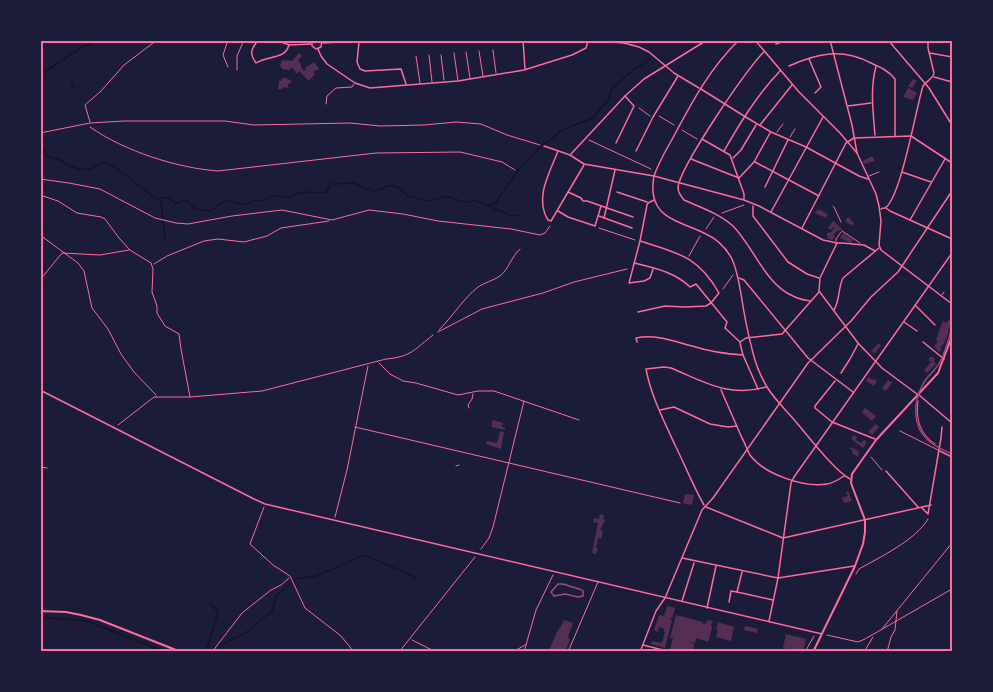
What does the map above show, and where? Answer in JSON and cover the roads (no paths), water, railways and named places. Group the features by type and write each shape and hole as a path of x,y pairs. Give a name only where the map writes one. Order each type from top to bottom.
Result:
{"main road":[{"path":"813,651 855,566 863,544 865,520 850,479 876,440 938,373 952,336"},
{"path":"40,611 66,612 88,617 181,651"}],"street":[{"path":"258,40 251,53 256,63 283,55 289,45"},
{"path":"276,40 289,45 311,42 313,47 318,49 324,62 355,83 370,88 471,80 525,70 572,55 586,48 588,41"},
{"path":"285,44 286,40"},
{"path":"318,49 322,42 381,40"},
{"path":"523,40 525,70"},
{"path":"582,40 639,46 678,76 771,132 806,147 859,176 868,178 879,172"},
{"path":"570,155 644,79 707,40"},
{"path":"739,40 700,88 656,171 653,184 655,199 662,212 669,218 706,234 716,240 729,254 737,273 755,361 767,387 816,445 850,479"},
{"path":"755,40 792,84 857,153"},
{"path":"776,44 787,40"},
{"path":"830,40 848,106 857,153 876,194 880,209 879,248 943,294 952,304"},
{"path":"888,40 925,83 952,125"},
{"path":"886,208 902,172 921,92 934,73 928,40"},
{"path":"359,41 357,62 360,69 365,71 401,69 406,85"},
{"path":"493,50 497,75"},
{"path":"479,51 483,78"},
{"path":"466,52 471,80"},
{"path":"764,52 744,75 690,159 679,183 678,191 684,200 717,215 734,226 760,265 785,292 793,297 810,301"},
{"path":"454,53 458,81"},
{"path":"789,66 809,58 833,53 854,55 892,75 895,79 895,136"},
{"path":"930,53 952,57"},
{"path":"429,55 432,84"},
{"path":"441,55 445,82"},
{"path":"417,56 420,84"},
{"path":"809,58 821,87 815,93"},
{"path":"875,137 872,79 876,65"},
{"path":"724,151 744,116 780,70"},
{"path":"636,151 678,76"},
{"path":"933,76 952,82"},
{"path":"326,104 327,96 336,88 352,87 355,83"},
{"path":"732,158 741,150 758,124 792,84"},
{"path":"616,143 634,106 625,96"},
{"path":"848,106 872,102"},
{"path":"771,212 824,116"},
{"path":"776,134 783,124"},
{"path":"765,187 795,129"},
{"path":"739,177 754,162 771,132"},
{"path":"802,228 847,141 854,138 911,136 952,164"},
{"path":"702,140 730,155 739,177 744,200"},
{"path":"543,145 570,155 584,164 654,176 744,200 823,240 861,245 875,251"},
{"path":"551,221 543,211 542,195 558,150"},
{"path":"910,220 945,158"},
{"path":"690,159 739,177"},
{"path":"754,162 819,196"},
{"path":"550,226 567,191 584,164"},
{"path":"604,218 615,169"},
{"path":"902,172 932,182"},
{"path":"567,191 583,201 633,217"},
{"path":"640,651 702,510 713,498 811,360 903,266 952,191"},
{"path":"617,192 648,203"},
{"path":"653,268 650,278 629,283 648,203 655,199"},
{"path":"753,204 753,216 788,262 807,274 820,278"},
{"path":"557,211 595,226 601,206"},
{"path":"880,209 886,208 952,239"},
{"path":"598,216 632,228"},
{"path":"740,342 749,338 782,334 786,331 819,291 820,278 837,243 836,240 843,230 861,245"},
{"path":"638,312 665,306 706,306 719,292 704,270 688,258 640,242"},
{"path":"833,311 843,278 879,248"},
{"path":"769,622 793,480 952,253"},
{"path":"634,262 677,276 690,287 696,284 728,322 725,328 740,342 743,355 759,389"},
{"path":"738,278 744,280 811,360 853,392"},
{"path":"819,291 858,343 882,368 952,423"},
{"path":"915,305 935,325"},
{"path":"903,322 916,331"},
{"path":"637,342 636,338 645,336 662,338 714,351 743,355"},
{"path":"923,342 944,359"},
{"path":"841,373 858,343"},
{"path":"767,387 746,391 721,389 671,368 646,369 659,411 705,507 783,538 931,506"},
{"path":"836,380 815,406 817,410 832,422 876,440"},
{"path":"721,389 747,450 755,461 766,469 777,475 808,484 834,482 845,476"},
{"path":"40,390 265,504 822,634"},
{"path":"659,411 674,407 710,424 737,426"},
{"path":"922,508 928,514 942,427"},
{"path":"900,431 952,457"},
{"path":"886,471 918,508"},
{"path":"682,558 778,578 855,566"},
{"path":"682,602 694,561"},
{"path":"707,608 717,566"},
{"path":"737,592 742,571"},
{"path":"568,651 598,582"},
{"path":"729,602 731,591 774,600"},
{"path":"643,645 670,651"}],"waterway":[{"path":"40,75 81,48 98,40"},
{"path":"489,205 495,204 518,170 540,147 564,129 593,118 608,100 612,89 650,59"},
{"path":"72,82 75,87"},
{"path":"40,146 44,149 46,156 63,161 67,165 82,170 93,168 101,162 114,166 156,199 166,197 176,203 187,200 195,208 209,211 226,201 246,204 271,196 291,197 303,192 322,193 327,192 332,184 353,183 373,191 396,186 408,196 425,201 446,197 463,202 474,200 513,216 519,215"},
{"path":"160,199 163,219"},
{"path":"163,221 165,239"},
{"path":"346,563 364,555 415,577"},
{"path":"205,652 206,649 215,650 244,634 272,611 276,596 295,579 316,576 342,565"},
{"path":"207,649 218,612 210,603"},
{"path":"40,617 87,621 165,652"}],"tram line":[{"path":"952,327 946,349 940,362 925,381 916,406 917,421 923,434 934,445 952,454"},
{"path":"558,584 582,590 583,596 565,594 554,596 551,592 558,584"}]}
